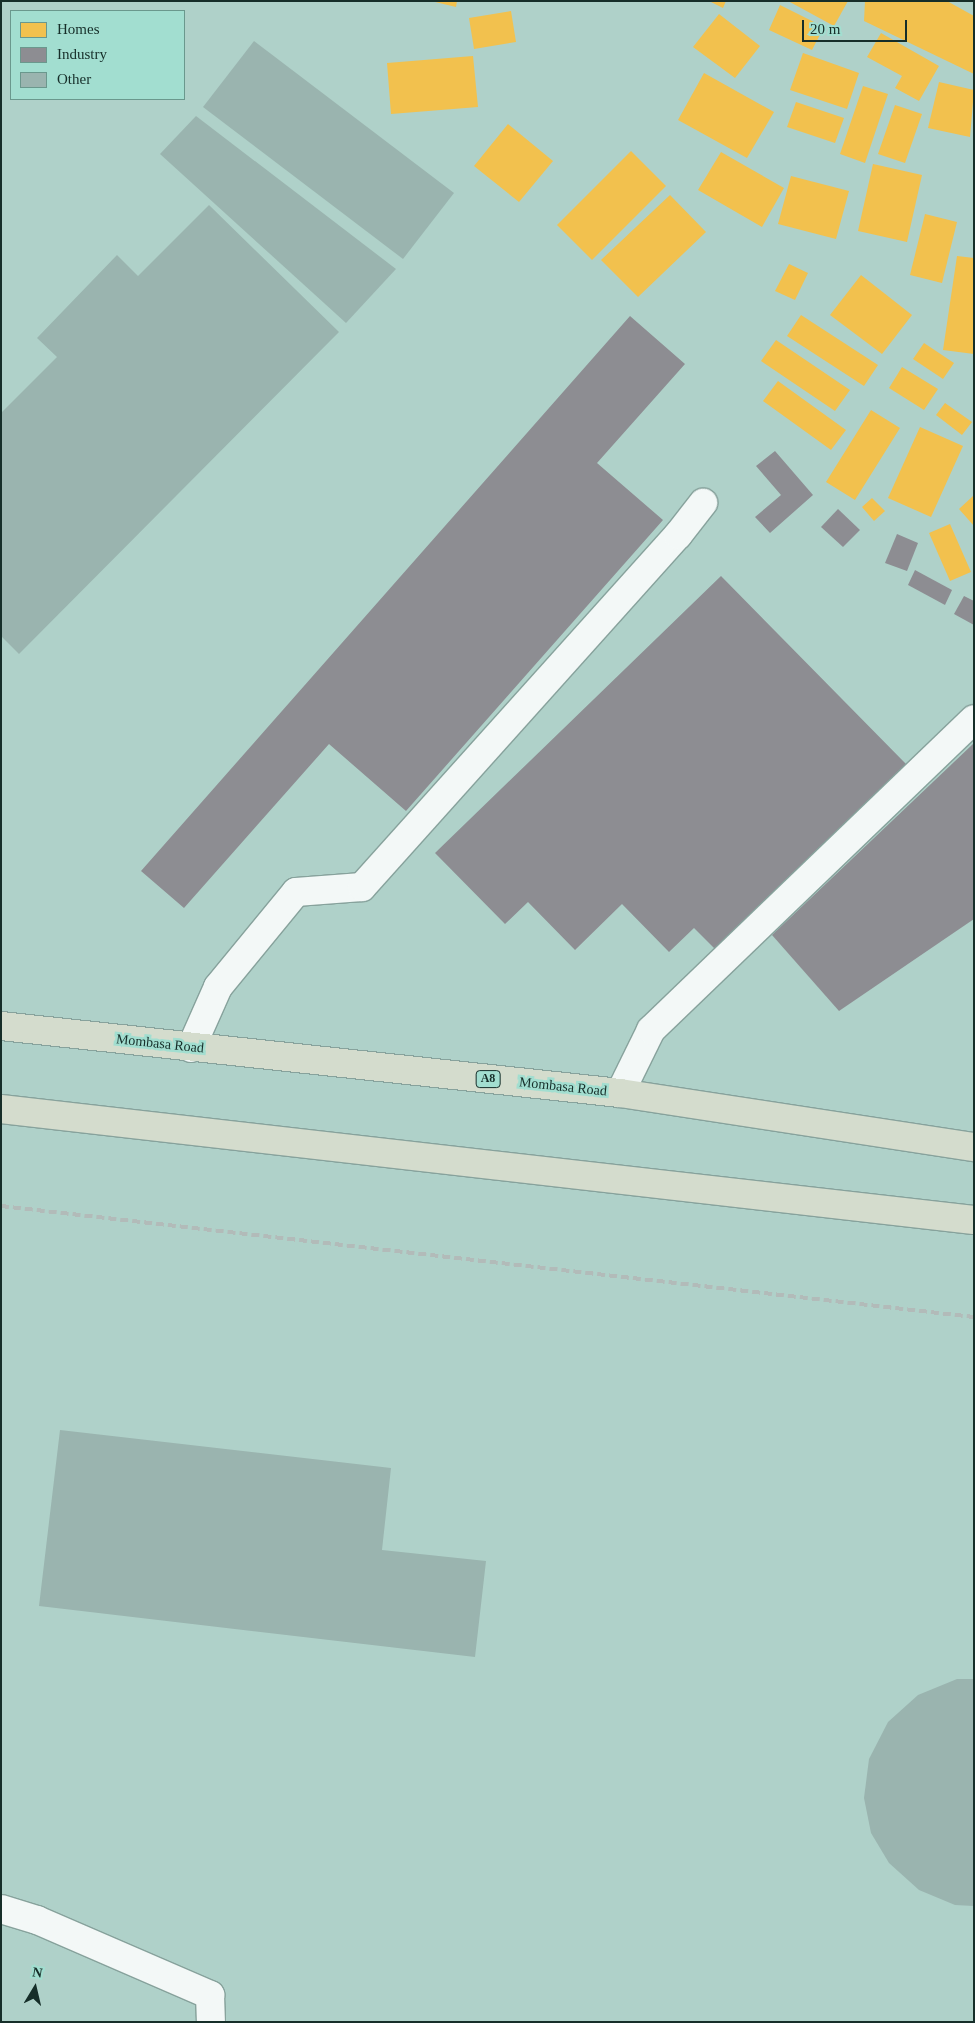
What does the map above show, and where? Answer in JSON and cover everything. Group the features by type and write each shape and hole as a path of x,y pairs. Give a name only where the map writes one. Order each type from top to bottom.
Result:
{"highway":[{"name":"Mombasa Road","path":"1,1026 620,1093 974,1147"},
{"path":"1,1109 974,1220"}],"lane":[{"path":"191,1048 218,987 296,892 362,887 678,535 703,503"},
{"path":"620,1093 651,1030 974,719"},
{"path":"1,1909 37,1920 210,1995 211,2022"}],"building: Homes":[{"path":"431,1 457,1 456,7"},
{"path":"709,1 726,1 723,8"},
{"path":"788,1 848,1 834,26"},
{"path":"865,1 947,1 974,16 974,74 864,21"},
{"path":"780,5 824,27 812,50 769,30"},
{"path":"511,11 516,42 474,49 469,18"},
{"path":"719,14 760,46 735,78 693,47"},
{"path":"881,33 939,66 919,101 895,88 902,76 867,57"},
{"path":"803,53 859,73 847,109 790,90"},
{"path":"473,56 478,107 391,114 387,63"},
{"path":"704,73 774,112 747,158 678,120"},
{"path":"939,82 974,90 970,137 928,128"},
{"path":"863,86 888,94 865,163 840,154"},
{"path":"796,102 844,118 835,143 787,127"},
{"path":"895,105 922,114 905,163 878,154"},
{"path":"508,124 553,161 519,202 474,166"},
{"path":"631,151 666,186 592,260 557,225"},
{"path":"721,152 784,188 762,227 698,190"},
{"path":"873,164 922,175 907,242 858,231"},
{"path":"791,176 849,191 836,239 778,224"},
{"path":"670,195 706,232 638,297 601,260"},
{"path":"925,214 957,222 942,283 910,275"},
{"path":"957,256 974,258 974,354 943,350"},
{"path":"789,264 808,273 795,300 775,291"},
{"path":"861,275 912,315 882,354 830,315"},
{"path":"801,315 878,365 864,386 787,336"},
{"path":"776,340 850,390 835,411 761,361"},
{"path":"924,343 954,363 943,379 913,359"},
{"path":"902,367 938,389 924,410 889,388"},
{"path":"778,381 846,430 831,450 763,401"},
{"path":"945,403 972,422 962,435 936,415"},
{"path":"871,410 900,428 855,500 826,482"},
{"path":"920,427 963,446 931,517 888,498"},
{"path":"973,496 974,498 974,526 959,509"},
{"path":"872,498 885,511 874,521 862,507"},
{"path":"950,524 971,572 950,581 929,533"}],"building: Industry":[{"path":"630,316 685,364 597,463 663,520 406,811 329,744 184,908 141,871"},
{"path":"775,451 813,495 770,533 755,517 781,495 756,466"},
{"path":"838,509 860,530 843,547 821,527"},
{"path":"897,534 918,543 907,571 885,563"},
{"path":"915,570 952,590 945,605 908,585"},
{"path":"721,576 906,764 715,949 694,928 669,952 622,904 575,950 528,902 505,924 435,853"},
{"path":"964,596 974,601 974,625 954,614"},
{"path":"974,743 974,919 839,1011 772,935"}],"building: Other":[{"path":"254,41 454,193 403,259 203,107"},
{"path":"196,116 396,269 346,323 160,154"},
{"path":"209,205 339,332 19,654 1,636 1,413 57,357 37,338 117,255 138,276"},
{"path":"60,1430 391,1468 382,1550 486,1561 475,1657 39,1606"},
{"path":"957,1679 974,1679 974,1906 955,1905 919,1890 889,1863 871,1833 864,1798 869,1759 888,1722 918,1695"}],"railway":[{"path":"1,1206 974,1317"}]}
